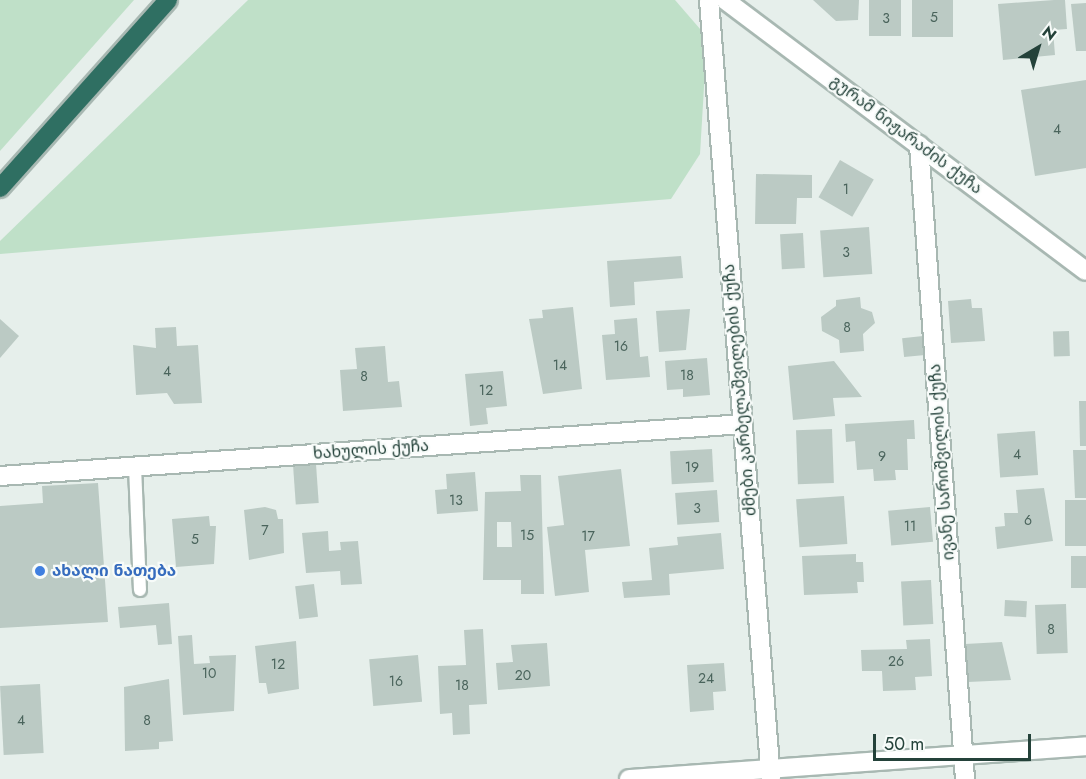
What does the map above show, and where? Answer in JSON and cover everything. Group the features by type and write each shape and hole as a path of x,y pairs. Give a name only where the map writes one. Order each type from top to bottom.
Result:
{"highway":[{"path":"0,188 168,0"}],"street":[{"name":"ძმები კარბელაშვილების ქუჩა","path":"709,0 771,774"},
{"name":"გურამ ნიჟარაძის ქუჩა","path":"725,0 1086,271"},
{"name":"ივანე სარიშვილის ქუჩა","path":"920,146 965,779"},
{"name":"ხახულის ქუჩა","path":"0,476 743,424"},
{"path":"629,779 771,774 963,755 1086,746"}],"lane":[{"path":"135,466 140,591"}],"green space":[{"path":"0,0 134,0 0,151"},
{"path":"248,0 675,0 707,37 700,154 671,199 0,254 0,241"}],"building":[{"path":"813,0 859,0 858,20 836,21"},
{"path":"869,0 901,0 901,36 869,36"},
{"path":"912,0 953,0 953,37 912,37"},
{"path":"1065,0 1067,29 1053,30 1055,55 1003,60 998,4"},
{"path":"1086,3 1086,51 1076,51 1071,4"},
{"path":"1086,80 1086,168 1035,176 1021,90"},
{"path":"840,160 874,180 852,217 818,197"},
{"path":"756,174 812,175 812,198 797,198 796,224 755,224"},
{"path":"869,227 872,274 823,277 820,230"},
{"path":"803,233 805,268 782,269 780,234"},
{"path":"681,256 683,278 634,282 635,305 610,307 607,261"},
{"path":"860,297 861,308 872,312 875,323 863,334 864,351 840,353 839,340 822,331 821,317 836,306 836,300"},
{"path":"971,299 972,308 982,308 985,341 951,343 948,301"},
{"path":"573,307 582,389 543,394 529,319 543,318 542,310"},
{"path":"690,309 686,350 659,352 656,311"},
{"path":"637,318 640,357 648,356 650,377 606,380 602,335 615,334 614,320"},
{"path":"0,319 19,336 0,358"},
{"path":"176,327 177,346 198,345 202,403 174,404 167,393 136,395 133,345 156,348 155,328"},
{"path":"1069,331 1070,356 1054,357 1053,332"},
{"path":"923,336 925,355 904,357 902,338"},
{"path":"385,346 388,382 399,381 402,407 343,411 340,370 357,369 355,348"},
{"path":"707,358 710,395 683,397 683,389 667,390 665,361"},
{"path":"834,361 862,397 833,398 835,416 793,420 788,366"},
{"path":"503,371 507,406 486,408 488,424 470,426 465,374"},
{"path":"1079,401 1086,401 1086,446 1080,446"},
{"path":"914,420 915,439 907,439 908,470 895,470 896,480 874,481 873,469 857,470 855,441 846,442 845,424"},
{"path":"832,429 834,483 798,484 796,430"},
{"path":"1035,431 1038,475 1000,478 997,434"},
{"path":"712,449 714,482 672,484 670,451"},
{"path":"1073,450 1086,450 1086,498 1075,498"},
{"path":"316,464 319,503 296,505 293,466"},
{"path":"621,469 630,546 585,550 589,592 555,596 547,527 564,525 558,476"},
{"path":"475,472 478,511 437,514 435,490 447,489 446,474"},
{"path":"520,475 541,475 544,594 521,594 521,580 483,580 485,492 521,491","holes":["497,522 511,522 512,547 497,547"]},
{"path":"98,483 108,622 0,628 0,506 43,503 42,486"},
{"path":"1044,488 1053,541 997,549 995,527 1005,526 1004,513 1018,513 1016,490"},
{"path":"717,490 719,522 677,525 675,493"},
{"path":"844,496 847,544 799,547 796,499"},
{"path":"1065,500 1086,500 1086,546 1065,546"},
{"path":"265,507 276,510 278,519 283,519 284,553 249,560 244,510"},
{"path":"930,507 933,542 891,546 888,511"},
{"path":"209,516 210,526 216,526 214,564 176,567 172,519"},
{"path":"328,531 329,551 341,550 340,542 358,541 362,584 341,585 340,571 306,573 302,533"},
{"path":"721,533 724,569 669,574 670,595 624,598 622,582 652,580 649,548 678,545 677,537"},
{"path":"856,554 856,562 863,562 864,582 857,582 858,593 804,595 802,556"},
{"path":"1071,556 1086,556 1086,588 1071,588"},
{"path":"931,580 933,624 903,626 901,582"},
{"path":"314,584 318,617 299,619 295,586"},
{"path":"1005,600 1027,601 1026,617 1004,616"},
{"path":"169,603 172,644 158,645 156,625 120,628 118,607"},
{"path":"1066,604 1068,653 1037,654 1035,605"},
{"path":"483,629 487,704 469,705 470,734 453,735 452,713 440,714 438,666 466,665 464,630"},
{"path":"192,635 194,664 210,663 209,656 236,655 234,711 183,715 178,636"},
{"path":"930,639 932,676 915,677 916,690 883,691 882,671 862,671 861,650 907,649 906,640"},
{"path":"296,641 299,689 268,694 266,683 259,683 255,646"},
{"path":"1002,642 1011,680 968,682 965,644"},
{"path":"547,643 550,686 498,690 496,663 513,662 511,645"},
{"path":"418,655 422,702 373,706 369,659"},
{"path":"724,663 726,691 713,692 714,710 690,712 687,665"},
{"path":"169,679 173,741 159,742 159,749 125,751 124,687"},
{"path":"40,684 44,753 4,755 0,686"}],"place":[{"name":"ახალი ნათება","path":"40,571"}]}
